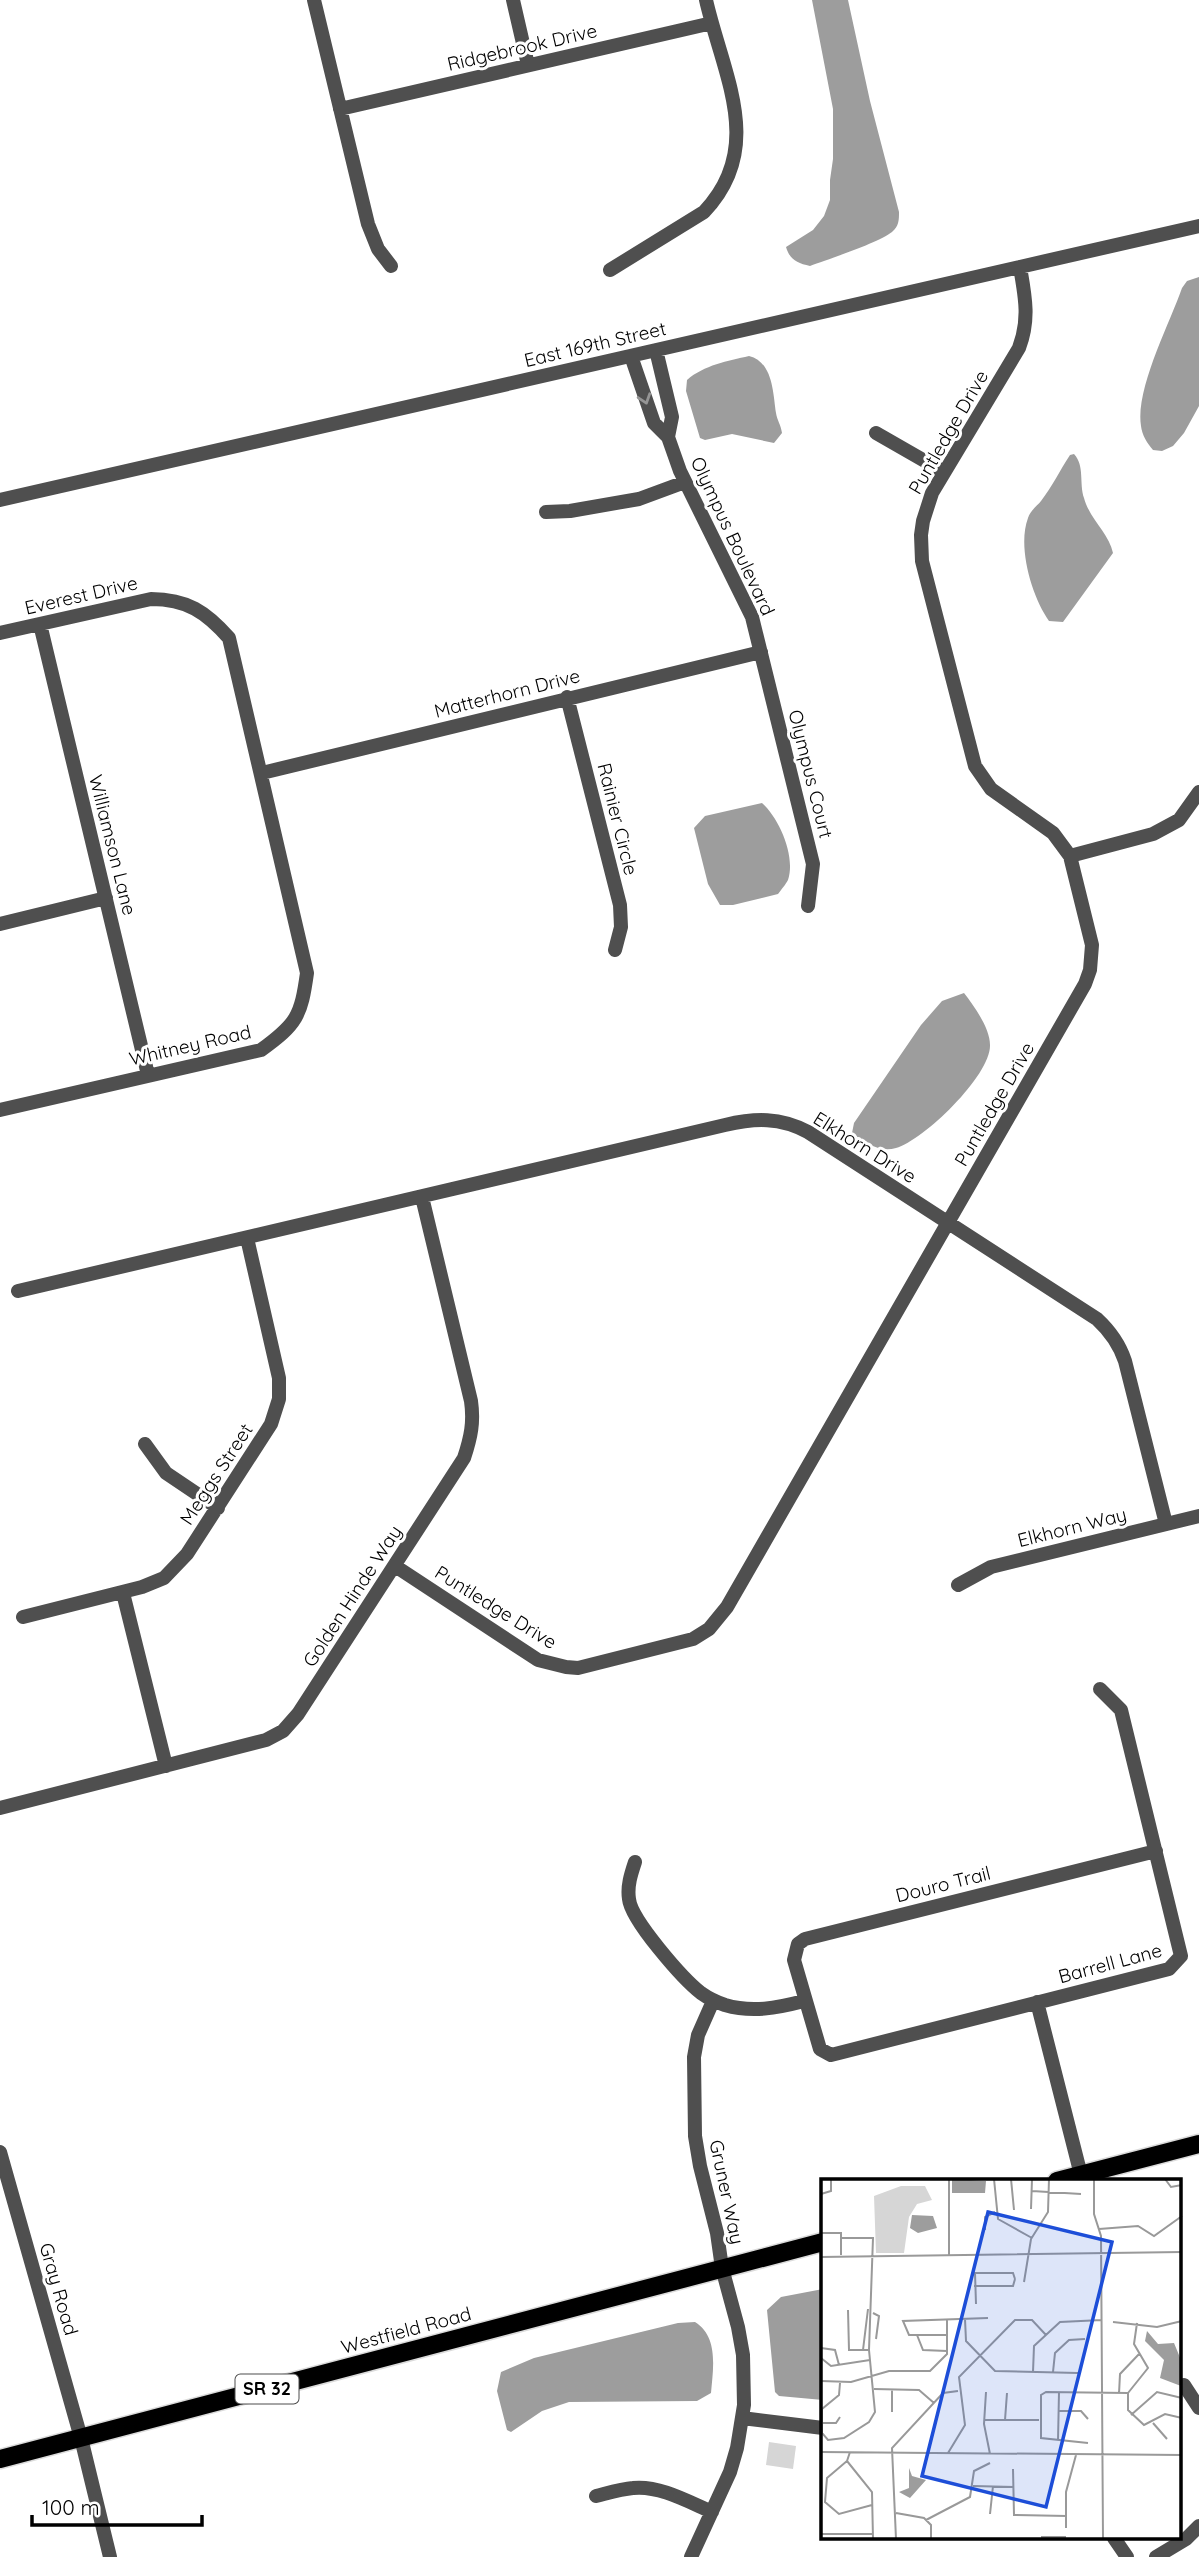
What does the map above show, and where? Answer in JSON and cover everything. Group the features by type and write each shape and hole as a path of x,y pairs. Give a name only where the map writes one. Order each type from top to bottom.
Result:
{"main road":[{"path":"1065,2179 1199,2144"},
{"name":"Westfield Road","path":"0,2459 821,2243"}],"street":[{"path":"314,0 368,224 378,249 391,266"},
{"path":"513,0 528,65"},
{"path":"610,270 704,212 730,175 738,136 734,108 706,0"},
{"name":"Ridgebrook Drive","path":"340,109 712,23"},
{"name":"East 169th Street","path":"0,500 1199,226"},
{"name":"Puntledge Drive","path":"395,1566 485,1627 538,1660 552,1665 578,1668 673,1645 693,1639 709,1629 727,1607 1085,984 1090,970 1092,945 1070,856 1053,832 991,789 980,775 973,759 922,561 923,521 932,493 1024,336 1027,313 1020,267"},
{"name":"Olympus Boulevard","path":"656,349 672,416 668,437"},
{"name":"Olympus Boulevard","path":"631,356 653,423 668,437 685,482 752,617 761,652"},
{"path":"876,433 944,472"},
{"path":"546,512 639,499 685,482"},
{"name":"Everest Drive","path":"0,633 151,599 169,599 207,614 229,638 234,649 262,773"},
{"name":"Williamson Lane","path":"40,624 148,1074"},
{"name":"Matterhorn Drive","path":"262,773 761,652"},
{"name":"Olympus Court","path":"761,652 813,864 808,905"},
{"name":"Rainier Circle","path":"568,697 620,905 621,928 615,950"},
{"name":"Whitney Road","path":"0,1110 261,1050 292,1025 302,1003 307,972 262,773"},
{"path":"1070,856 1153,834 1179,820 1199,792"},
{"path":"0,924 106,898"},
{"name":"Elkhorn Drive","path":"18,1291 725,1125 763,1119 789,1123 808,1132 1097,1319 1116,1339 1125,1361 1167,1524"},
{"name":"Golden Hinde Way","path":"0,1808 266,1740 283,1731 298,1714 464,1458 473,1419 422,1197"},
{"name":"Meggs Street","path":"23,1617 123,1592 155,1582 172,1572 218,1508 271,1424 279,1399 278,1367 247,1238"},
{"path":"145,1444 166,1474 218,1508"},
{"name":"Elkhorn Way","path":"958,1585 991,1567 1199,1516"},
{"path":"123,1592 166,1766"},
{"name":"Barrell Lane","path":"804,2001 817,2043 825,2053 831,2054 1169,1969 1175,1965 1181,1956 1121,1710 1100,1689"},
{"name":"Douro Trail","path":"804,2001 794,1960 798,1944 805,1939 1156,1851"},
{"path":"635,1862 629,1881 629,1902 642,1928 685,1978 713,2001 748,2010 770,2010 804,2001"},
{"name":"Gruner Way","path":"691,2557 730,2472 742,2418 743,2355 722,2269 717,2233 702,2177 695,2136 694,2057 698,2035 713,2001"},
{"path":"1037,2002 1081,2175"},
{"name":"Gray Road","path":"0,2152 81,2438 110,2557"},
{"path":"1184,2385 1199,2408"},
{"path":"742,2418 821,2428"},
{"path":"596,2496 634,2487 645,2488 678,2497 712,2512"},
{"path":"1156,2557 1186,2539 1199,2526"},
{"path":"1115,2540 1127,2557"}],"shaded area":[{"path":"812,0 848,0 899,215 898,223 892,232 810,266 795,260 786,247 813,230 824,216 830,200 833,109"},
{"path":"1199,277 1199,406 1184,433 1173,446 1162,451 1153,450 1142,429 1141,411 1148,375 1182,288 1187,281"},
{"path":"749,356 757,359 767,371 782,433 774,443 732,434 705,440 700,438 686,391 687,380 709,367"},
{"path":"1074,454 1081,469 1087,506 1108,539 1113,553 1063,622 1049,621 1037,599 1028,571 1025,530 1030,513 1045,496 1070,455"},
{"path":"762,803 780,828 788,849 788,880 778,894 733,905 720,905 708,884 694,828 705,816"},
{"path":"964,993 984,1025 990,1045 980,1073 968,1089 923,1133 896,1148 878,1148 852,1133 854,1123 921,1025 942,1001"},
{"path":"821,2289 821,2400 779,2396 775,2392 767,2310 781,2297"},
{"path":"695,2322 703,2328 711,2345 711,2393 697,2401 569,2402 542,2411 511,2432 507,2430 497,2391 501,2372 534,2358 678,2323"},
{"path":"769,2442 796,2446 793,2469 766,2465"}]}
